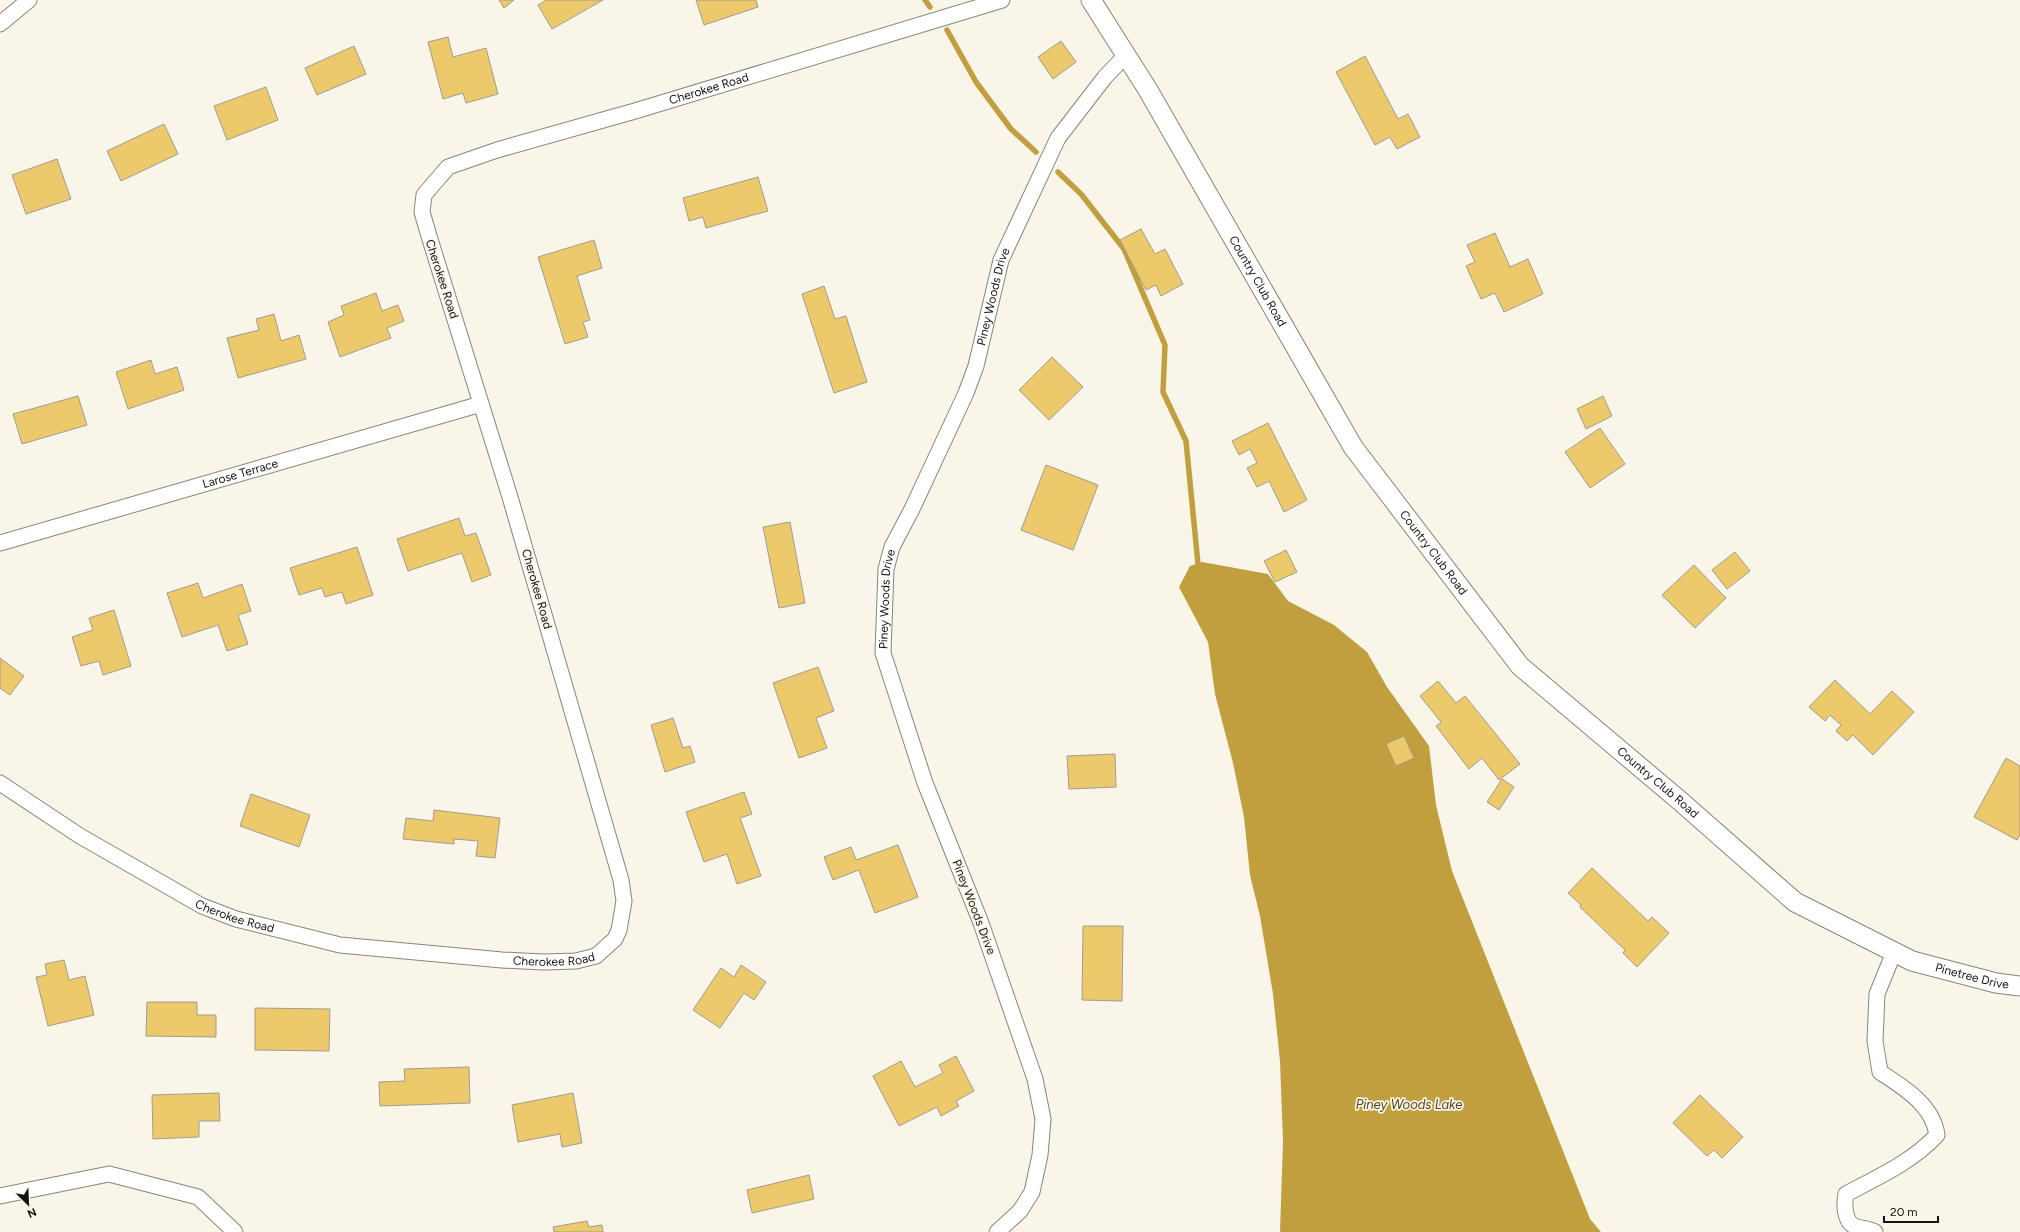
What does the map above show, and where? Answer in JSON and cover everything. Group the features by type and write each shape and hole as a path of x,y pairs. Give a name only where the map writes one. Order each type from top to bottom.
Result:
{"street":[{"path":"0,24 29,0"},
{"name":"Cherokee Road","path":"0,783 80,836 202,906 236,919 340,945 502,960 544,962 576,961 596,956 615,939 619,930 624,900 621,880 510,497 422,212 424,194 448,167 497,150 635,111 1002,0"},
{"name":"Country Club Road","path":"1091,0 1148,90 1353,447 1520,666 1679,800 1795,902 1912,961 1925,964"},
{"name":"Piney Woods Drive","path":"996,1232 1020,1211 1032,1192 1040,1155 1043,1119 1035,1079 981,923 925,783 883,653 886,569 892,547 966,393 976,366 1001,260 1058,138 1105,76 1126,55"},
{"name":"Larose Terrace","path":"0,544 481,404"},
{"path":"1876,1232 1869,1228 1854,1225 1848,1219 1844,1201 1846,1194 1899,1165 1923,1149 1936,1135 1935,1123 1925,1106 1897,1083 1880,1072 1875,1041 1877,994 1894,952"},
{"name":"Pinetree Drive","path":"1925,964 1996,983 2020,986"},
{"path":"0,1196 109,1174 198,1196 235,1232"}],"water":[{"name":"Piney Woods Lake","path":"1202,562 1268,574 1288,601 1334,625 1367,652 1387,687 1429,746 1436,805 1452,871 1590,1219 1601,1232 1280,1232 1283,1141 1280,1061 1273,994 1260,916 1250,875 1244,817 1233,763 1215,694 1208,642 1179,587 1190,566"}],"building":[{"path":"499,0 514,0 504,8"},
{"path":"546,0 603,0 552,29 538,5"},
{"path":"696,0 756,0 758,7 704,25"},
{"path":"448,37 453,57 486,48 498,94 466,103 463,93 443,99 428,42"},
{"path":"1061,41 1076,62 1053,79 1038,57"},
{"path":"354,46 366,74 317,95 305,68"},
{"path":"1365,56 1398,119 1408,114 1420,137 1397,149 1390,137 1375,145 1336,72"},
{"path":"266,87 278,120 227,140 214,106"},
{"path":"164,124 178,154 121,181 107,151"},
{"path":"57,159 71,199 26,214 12,175"},
{"path":"758,177 768,211 706,228 703,217 689,221 683,198"},
{"path":"1141,229 1155,254 1165,249 1183,284 1161,296 1156,285 1146,290 1120,240"},
{"path":"1495,233 1510,267 1528,259 1543,294 1504,312 1495,293 1481,299 1466,266 1475,262 1467,245"},
{"path":"594,240 602,268 577,276 590,320 583,322 588,337 565,344 538,257"},
{"path":"824,286 835,319 846,316 867,382 834,393 802,294"},
{"path":"376,293 382,311 398,305 404,321 387,328 391,338 340,357 328,322 344,315 341,306"},
{"path":"274,314 281,341 299,335 306,359 238,378 227,338 259,330 256,319"},
{"path":"1052,357 1083,387 1049,420 1019,390"},
{"path":"151,360 155,374 177,367 184,390 128,409 116,372"},
{"path":"78,396 87,425 22,444 13,414"},
{"path":"1603,396 1612,416 1586,429 1577,409"},
{"path":"1268,423 1307,500 1284,512 1269,481 1257,487 1247,468 1257,463 1250,449 1239,455 1232,441"},
{"path":"1600,428 1625,464 1590,488 1565,452"},
{"path":"1046,465 1098,485 1073,550 1021,530"},
{"path":"459,518 465,536 476,533 491,575 472,582 462,553 408,571 397,539"},
{"path":"790,522 805,603 779,608 763,527"},
{"path":"357,547 373,595 346,604 342,592 325,597 322,588 299,595 290,568"},
{"path":"1286,550 1297,572 1275,582 1264,561"},
{"path":"1735,552 1750,571 1727,589 1712,570"},
{"path":"1694,565 1726,598 1695,628 1662,595"},
{"path":"198,583 203,598 242,584 251,611 238,615 248,644 227,651 218,625 182,637 167,593"},
{"path":"114,610 131,666 103,675 99,661 81,666 72,637 93,630 89,618"},
{"path":"0,658 24,676 10,695 0,688"},
{"path":"818,667 834,711 816,718 827,748 799,758 773,683"},
{"path":"1835,680 1870,714 1892,691 1914,712 1873,755 1853,735 1847,741 1836,731 1841,725 1830,715 1825,721 1809,707"},
{"path":"1438,681 1456,703 1465,696 1520,764 1499,780 1482,758 1469,769 1436,726 1441,722 1420,696"},
{"path":"673,718 683,748 690,746 695,762 665,772 651,725"},
{"path":"1404,736 1414,758 1396,766 1386,744"},
{"path":"1115,754 1116,787 1069,789 1067,756"},
{"path":"2006,758 2020,766 2020,835 2017,840 1974,817"},
{"path":"1502,779 1514,787 1499,810 1487,802"},
{"path":"744,792 752,814 740,818 761,876 737,884 727,854 704,862 686,812"},
{"path":"251,794 310,815 299,847 240,826"},
{"path":"434,810 500,818 495,858 476,856 478,841 454,839 454,844 403,839 406,818 433,821"},
{"path":"898,845 918,897 875,913 859,870 833,880 824,857 851,847 856,860"},
{"path":"1592,868 1648,921 1652,917 1669,933 1637,967 1623,953 1625,950 1580,907 1581,905 1568,893"},
{"path":"1083,926 1123,926 1122,1001 1082,1000"},
{"path":"64,960 69,980 85,976 94,1015 48,1026 36,977 47,975 45,964"},
{"path":"741,965 766,982 754,1000 744,993 720,1028 693,1010 721,968 734,977"},
{"path":"147,1002 197,1002 197,1015 216,1015 216,1037 146,1036"},
{"path":"255,1008 330,1009 329,1051 255,1050"},
{"path":"956,1056 974,1091 956,1101 959,1106 941,1116 937,1107 899,1126 873,1076 901,1061 915,1087 943,1073 939,1065"},
{"path":"469,1067 470,1103 380,1106 379,1082 405,1081 404,1069"},
{"path":"219,1093 220,1121 199,1121 199,1137 153,1139 152,1095"},
{"path":"573,1093 582,1143 562,1147 560,1134 518,1142 512,1105"},
{"path":"1700,1095 1743,1137 1722,1158 1714,1150 1707,1156 1673,1123"},
{"path":"809,1175 814,1199 752,1213 747,1190"},
{"path":"587,1221 589,1227 602,1225 603,1232 554,1232 553,1227"}],"waterway":[{"path":"925,0 930,7"},
{"path":"947,30 976,82 1011,129 1036,152"},
{"path":"1058,172 1081,194 1124,249 1165,345 1163,392 1186,441 1198,564"}]}
